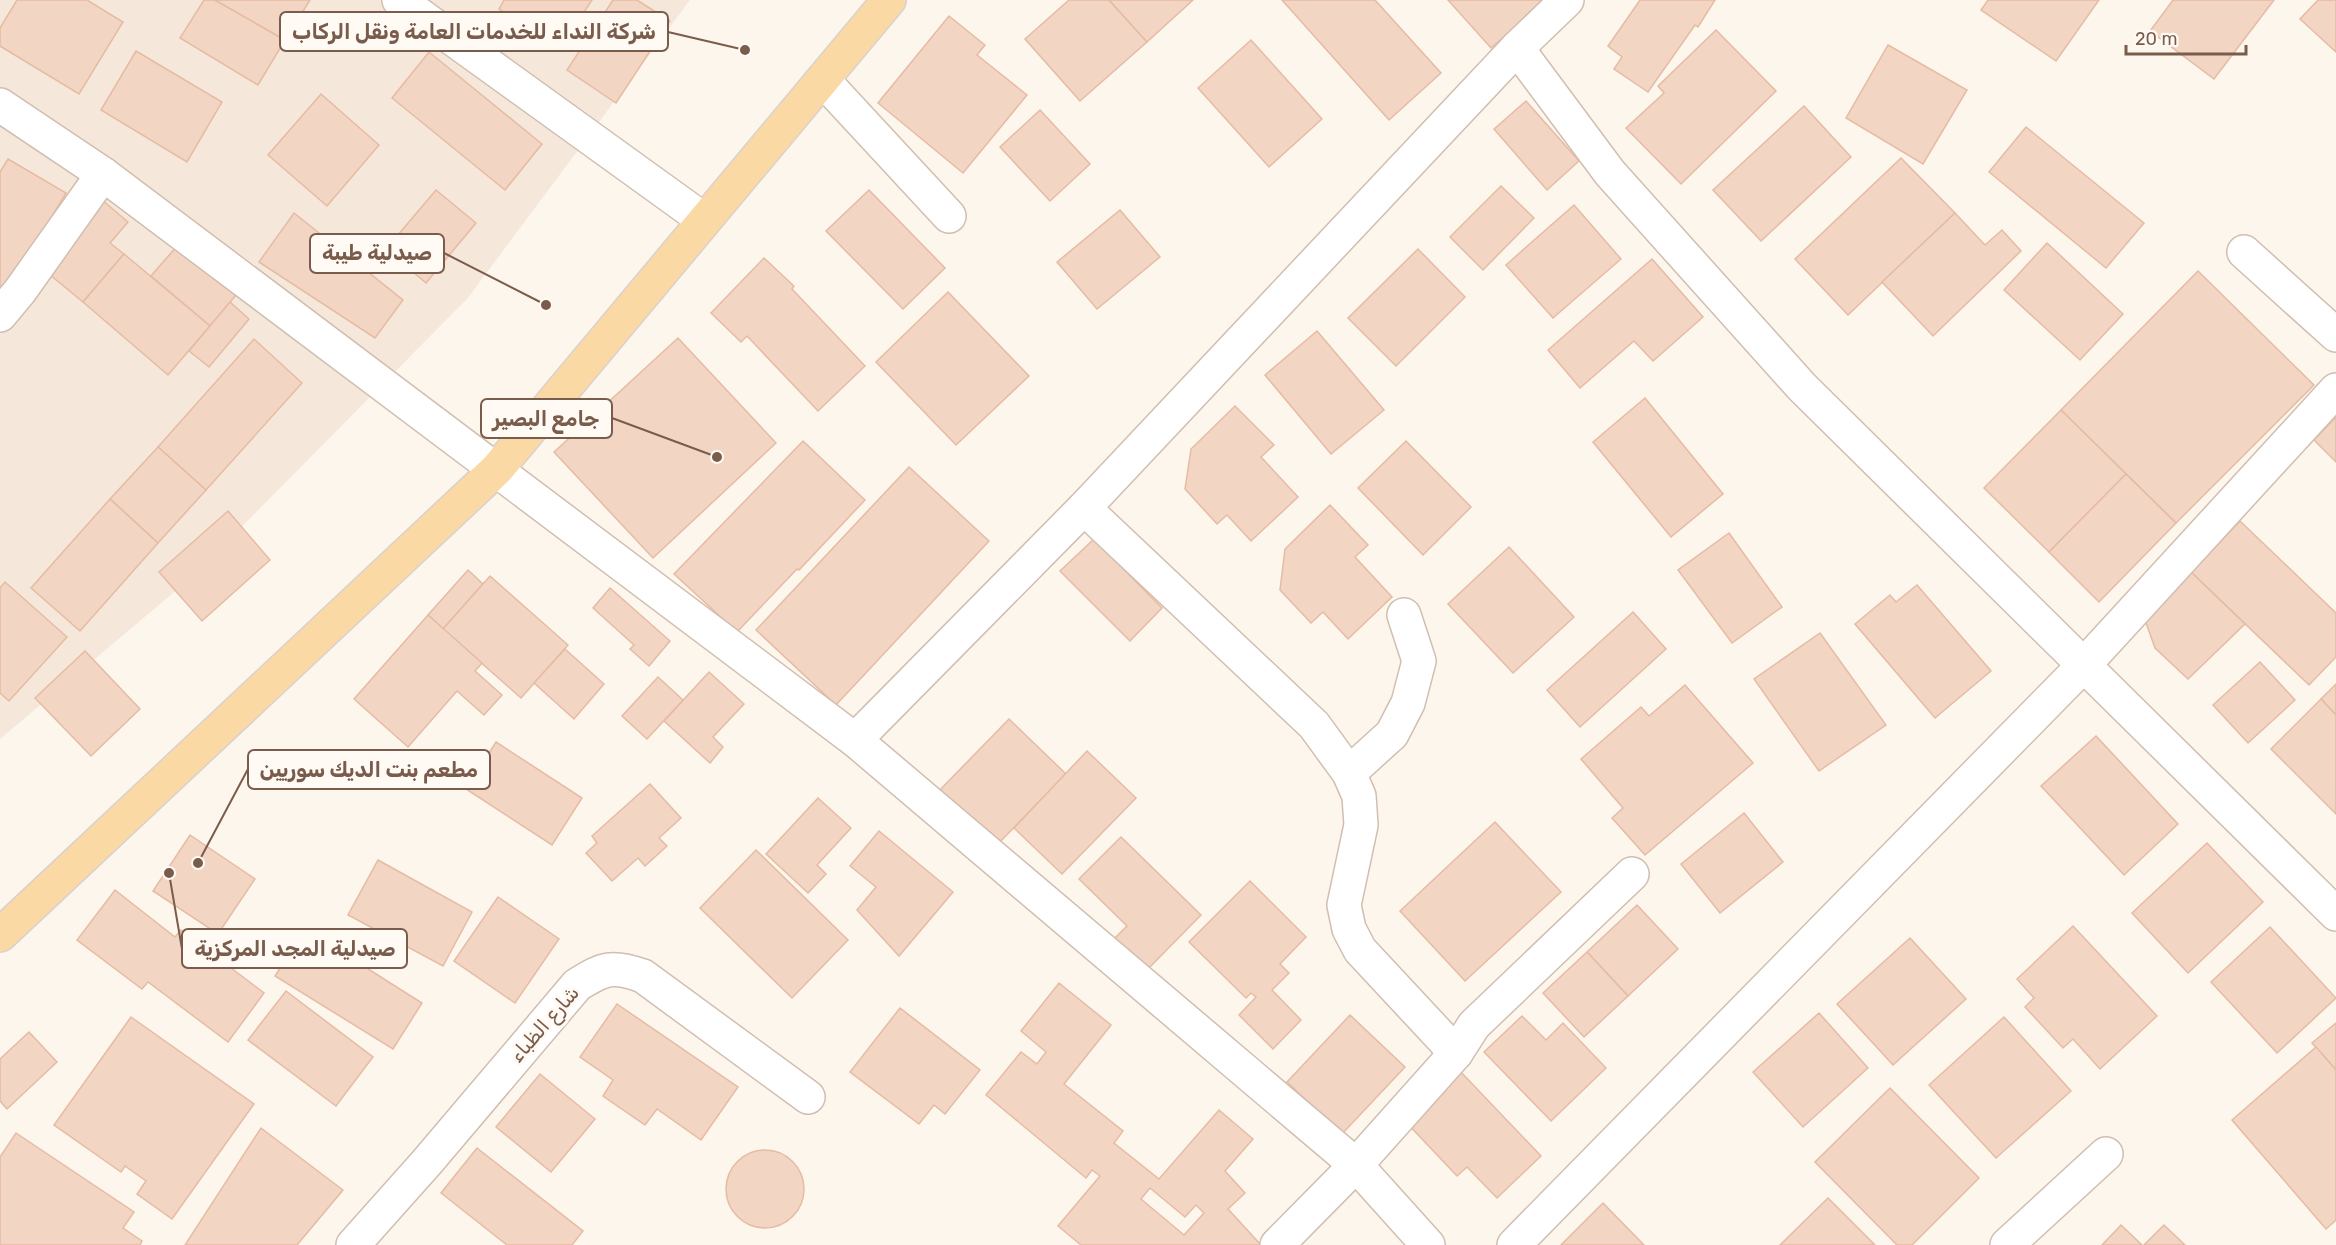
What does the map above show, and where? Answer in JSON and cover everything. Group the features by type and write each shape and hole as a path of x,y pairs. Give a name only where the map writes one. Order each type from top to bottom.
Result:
{"main road":[{"path":"0,935 497,469 889,0"}],"street":[{"path":"399,0 704,220"},
{"path":"855,740 1084,508 1517,48 1567,0"},
{"path":"1517,48 1610,173 1802,387 2336,914"},
{"path":"823,80 949,216"},
{"path":"0,105 103,174 855,740 1356,1165 1428,1245"},
{"path":"0,315 20,291 103,174"},
{"path":"2244,252 2336,335"},
{"path":"1514,1245 2083,666 2336,390"},
{"path":"1084,508 1314,725 1349,772 1359,796 1361,825 1344,905 1349,928 1360,950 1456,1053"},
{"path":"1349,772 1392,734 1408,703 1419,661 1404,615"},
{"path":"1277,1245 1356,1165 1456,1053 1474,1025 1632,874"},
{"name":"شارع الظباء","path":"353,1245 427,1162 577,985 598,971 622,968 643,976 808,1097"},
{"path":"2007,1245 2106,1154"}],"shaded area":[{"path":"0,0 690,0 467,299 192,577 0,739"}],"building":[{"path":"17,0 87,0 123,22 79,94 0,46 0,28"},
{"path":"204,0 215,0 285,40 258,85 180,38"},
{"path":"215,0 310,0 285,40"},
{"path":"504,0 592,0 560,49 499,9"},
{"path":"613,0 637,0 670,21 616,103 567,70"},
{"path":"1069,0 1109,0 1147,42 1080,101 1025,39"},
{"path":"1109,0 1193,0 1147,42"},
{"path":"1282,0 1375,0 1441,73 1389,120"},
{"path":"1448,0 1546,0 1491,48"},
{"path":"1640,0 1715,0 1698,27 1695,25 1648,92 1614,69 1622,57 1608,46"},
{"path":"1988,0 2099,0 2056,61 1981,10"},
{"path":"2173,0 2274,0 2214,79 2150,31"},
{"path":"2318,0 2336,0 2336,52 2300,19"},
{"path":"949,16 985,45 977,55 1027,95 963,173 878,103"},
{"path":"1716,30 1776,91 1681,184 1626,128 1664,93 1658,86"},
{"path":"1251,40 1322,119 1269,167 1198,88"},
{"path":"1888,45 1967,90 1923,164 1846,118"},
{"path":"136,51 222,102 187,162 101,110"},
{"path":"429,52 542,144 505,190 392,98"},
{"path":"321,94 379,145 327,206 268,155"},
{"path":"1526,101 1579,161 1547,190 1494,129"},
{"path":"1804,106 1851,157 1761,241 1713,190"},
{"path":"1040,110 1090,164 1050,201 1000,147"},
{"path":"2026,127 2144,223 2106,268 1989,172"},
{"path":"1901,158 1955,213 1848,315 1795,259"},
{"path":"8,159 66,193 0,304 0,172"},
{"path":"1501,186 1534,218 1483,270 1450,237"},
{"path":"436,190 476,223 426,283 386,249"},
{"path":"869,190 945,268 903,309 826,231"},
{"path":"102,200 128,222 110,243 124,254 83,302 44,270"},
{"path":"1574,205 1621,259 1553,318 1506,265"},
{"path":"1120,210 1160,257 1097,309 1057,262"},
{"path":"294,213 403,300 375,338 259,262"},
{"path":"1955,213 1985,245 2002,230 2021,251 1933,336 1882,282"},
{"path":"2047,243 2123,314 2080,360 2004,290"},
{"path":"177,246 236,295 210,326 151,276"},
{"path":"1418,249 1465,297 1396,366 1348,318"},
{"path":"124,254 210,326 168,375 83,302"},
{"path":"764,258 794,286 792,289 865,366 818,411 747,336 741,342 711,313"},
{"path":"1652,259 1703,317 1653,361 1634,341 1580,388 1548,350"},
{"path":"2198,271 2314,385 2176,523 2061,410"},
{"path":"948,292 1029,376 956,445 876,362"},
{"path":"230,302 249,319 209,367 189,351"},
{"path":"1317,331 1384,410 1331,454 1265,375"},
{"path":"678,338 776,443 653,558 554,452"},
{"path":"254,339 302,383 206,490 158,447"},
{"path":"1645,398 1723,494 1671,537 1593,442"},
{"path":"1235,406 1274,445 1261,457 1298,497 1251,541 1227,515 1217,524 1185,489 1191,449"},
{"path":"2061,410 2126,474 2049,552 1984,488"},
{"path":"2336,417 2336,462 2314,440"},
{"path":"803,441 865,500 737,632 674,574"},
{"path":"1406,441 1471,507 1423,555 1358,488"},
{"path":"158,447 206,490 158,543 110,499"},
{"path":"909,467 989,541 836,705 756,630"},
{"path":"2126,474 2176,523 2099,602 2049,552"},
{"path":"110,499 158,543 80,631 31,588"},
{"path":"1330,505 1368,545 1355,557 1392,597 1348,639 1323,612 1311,623 1280,590 1285,549"},
{"path":"228,511 270,560 202,621 159,572"},
{"path":"2240,521 2336,613 2336,657 2309,685 2191,572"},
{"path":"1729,533 1782,607 1732,643 1678,570"},
{"path":"1094,539 1162,608 1130,641 1060,571"},
{"path":"1509,547 1574,617 1513,673 1448,604"},
{"path":"468,570 483,584 443,629 428,615"},
{"path":"2191,572 2245,624 2188,679 2155,648 2145,620"},
{"path":"490,576 568,645 521,698 443,629"},
{"path":"5,582 67,637 9,701 0,693 0,588"},
{"path":"1917,585 1991,671 1935,718 1855,624 1890,595 1896,602"},
{"path":"610,588 670,641 649,666 630,649 634,645 593,608"},
{"path":"1633,612 1666,649 1580,727 1547,690"},
{"path":"428,615 482,663 475,671 502,695 484,715 457,691 408,747 354,699"},
{"path":"1820,633 1886,725 1819,771 1754,679"},
{"path":"565,649 604,684 574,719 534,683"},
{"path":"85,651 140,709 91,756 35,698"},
{"path":"2260,662 2295,700 2248,743 2213,705"},
{"path":"709,672 744,704 713,737 723,747 710,763 664,721"},
{"path":"658,677 683,700 647,739 622,716"},
{"path":"2336,684 2336,715 2321,699"},
{"path":"1685,685 1753,763 1645,855 1612,818 1623,808 1581,759 1641,707 1649,716"},
{"path":"2321,699 2336,715 2336,814 2271,749"},
{"path":"1009,719 1066,774 993,849 936,794"},
{"path":"2096,736 2178,824 2124,875 2041,786"},
{"path":"496,742 582,798 552,845 466,789"},
{"path":"1087,751 1136,798 1062,874 1014,828"},
{"path":"650,784 681,818 659,838 667,846 645,866 638,858 612,881 586,853 597,843 592,836"},
{"path":"818,798 851,828 817,865 826,874 808,893 766,854"},
{"path":"1744,813 1783,862 1720,913 1681,864"},
{"path":"1495,822 1561,892 1465,981 1400,911"},
{"path":"879,831 953,892 899,956 857,910 876,887 850,866"},
{"path":"190,835 255,879 218,934 153,891"},
{"path":"1121,837 1201,915 1146,971 1114,939 1127,926 1079,879"},
{"path":"2207,843 2263,902 2188,973 2132,913"},
{"path":"756,850 848,940 792,998 700,908"},
{"path":"378,860 472,912 443,966 348,915"},
{"path":"1250,881 1306,937 1280,964 1289,973 1272,990 1301,1020 1273,1049 1239,1015 1256,997 1251,993 1246,998 1189,942"},
{"path":"115,890 175,937 181,930 264,993 228,1042 148,982 142,989 77,940"},
{"path":"498,897 559,939 515,1003 454,961"},
{"path":"1637,905 1678,949 1628,996 1587,952"},
{"path":"2073,926 2157,1016 2100,1069 2073,1039 2063,1048 2025,1007 2034,998 2017,979"},
{"path":"2270,927 2336,998 2277,1053 2211,982"},
{"path":"305,929 422,1003 393,1049 275,976"},
{"path":"1910,938 1966,999 1893,1065 1837,1004"},
{"path":"1587,952 1628,996 1584,1037 1543,993"},
{"path":"1059,983 1111,1025 1064,1084 1123,1131 1114,1143 1159,1179 1219,1110 1253,1139 1225,1171 1245,1193 1228,1209 1261,1245 1081,1245 1058,1226 1100,1176 1092,1170 1086,1178 986,1095 1021,1052 1037,1064 1046,1052 1021,1031","holes":["1150,1188 1185,1217 1196,1205 1204,1213 1184,1235 1141,1199"]},
{"path":"286,991 373,1057 336,1106 248,1040"},
{"path":"617,1004 738,1087 701,1140 657,1109 645,1125 603,1096 613,1080 580,1057"},
{"path":"900,1008 980,1070 945,1114 934,1105 919,1124 850,1072"},
{"path":"1819,1013 1868,1068 1803,1127 1753,1072"},
{"path":"1350,1015 1405,1067 1342,1134 1287,1082"},
{"path":"1522,1016 1546,1040 1563,1023 1606,1068 1551,1121 1484,1052"},
{"path":"131,1017 254,1104 172,1219 137,1194 146,1181 125,1166 121,1172 54,1125"},
{"path":"2004,1017 2071,1091 1996,1158 1929,1085"},
{"path":"2336,1023 2336,1070 2312,1043"},
{"path":"29,1032 57,1062 7,1109 0,1101 0,1059"},
{"path":"2316,1047 2336,1070 2336,1220 2326,1229 2232,1120"},
{"path":"1458,1069 1541,1156 1497,1198 1467,1167 1457,1176 1404,1120"},
{"path":"540,1074 595,1119 551,1172 496,1127"},
{"path":"1890,1088 1979,1178 1912,1245 1897,1245 1815,1162"},
{"path":"261,1128 343,1190 297,1245 185,1245"},
{"path":"16,1133 134,1212 123,1228 142,1241 140,1245 0,1245 0,1157"},
{"path":"477,1148 583,1231 572,1245 507,1245 441,1193"},
{"path":"757,1150 773,1150 787,1156 798,1167 804,1181 804,1197 798,1211 787,1222 773,1228 757,1228 743,1222 732,1211 726,1197 726,1181 732,1167 743,1156"},
{"path":"1828,1198 1875,1245 1780,1245"},
{"path":"1603,1203 1644,1245 1561,1245"},
{"path":"2121,1225 2142,1245 2102,1245"},
{"path":"2164,1225 2185,1245 2144,1245"}],"place":[{"name":"شركة النداء للخدمات العامة ونقل الركاب","path":"745,50"},
{"name":"صيدلية طيبة","path":"546,305"},
{"name":"جامع البصير","path":"717,457"},
{"name":"مطعم بنت الديك سوريين","path":"198,863"},
{"name":"صيدلية المجد المركزية","path":"169,873"}]}
